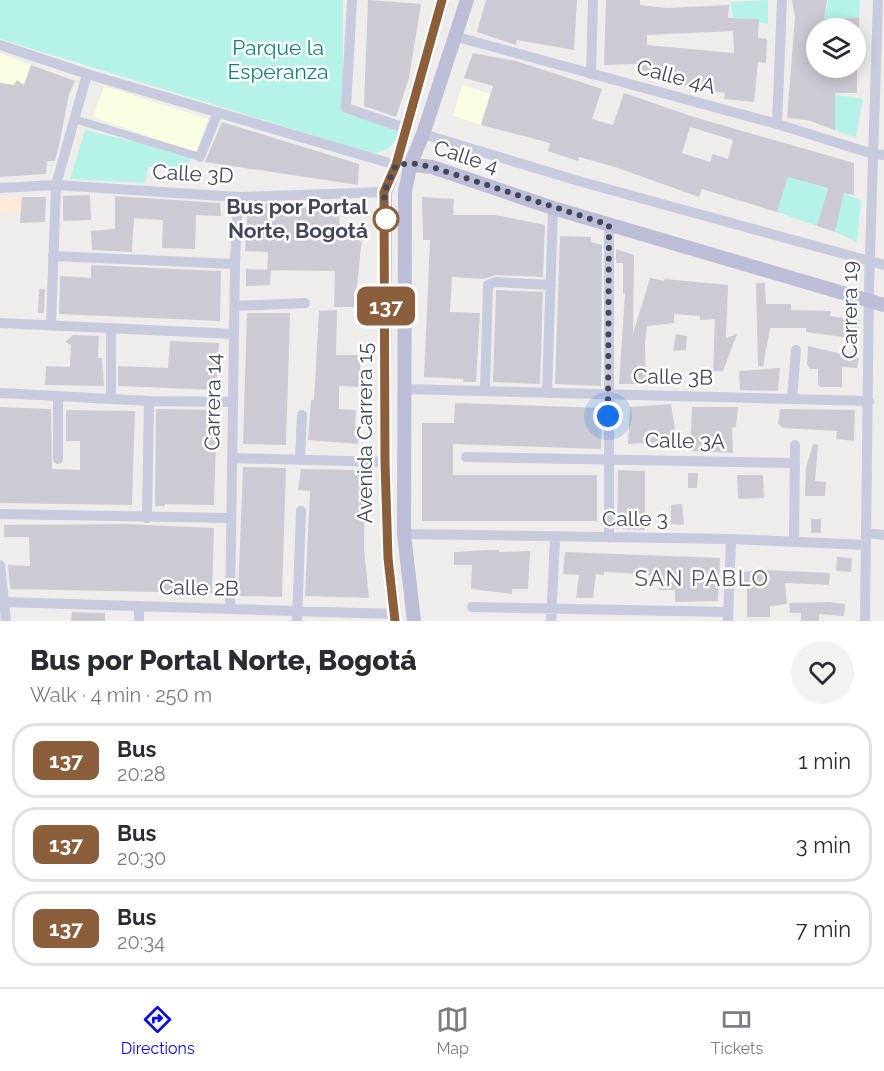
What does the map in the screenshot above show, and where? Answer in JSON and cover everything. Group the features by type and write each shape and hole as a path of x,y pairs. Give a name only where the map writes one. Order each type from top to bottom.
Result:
{"main road":[{"name":"Avenida Carrera 15","path":"394,618 388,558 385,462 384,192 396,165 442,0"},
{"name":"Avenida Carrera 15","path":"414,621 404,534 405,191 411,163 457,37 467,0"},
{"name":"Calle 4","path":"396,165 411,163 432,167 553,208 884,305"}],"street":[{"path":"352,0 346,108 405,128"},
{"path":"591,74 594,0"},
{"path":"777,124 782,0"},
{"name":"Carrera 19","path":"865,621 869,261 879,154 878,0"},
{"name":"Calle 4A","path":"457,37 879,154"},
{"name":"Calle 4","path":"0,45 87,74 396,165"},
{"path":"51,325 56,185 87,74"},
{"path":"74,119 200,157 218,112"},
{"path":"423,134 572,179 884,265"},
{"name":"Calle 3D","path":"0,188 56,185 238,197 384,192"},
{"name":"Carrera 14","path":"230,608 238,197"},
{"path":"547,393 553,208"},
{"path":"609,225 609,538"},
{"path":"53,256 235,264"},
{"path":"485,391 488,285 495,282 551,285"},
{"path":"235,306 305,303"},
{"path":"0,323 234,334"},
{"path":"111,327 111,398"},
{"path":"792,399 796,350"},
{"name":"Calle 3B","path":"405,389 869,400"},
{"path":"0,393 149,401 233,402"},
{"path":"58,396 58,459"},
{"path":"147,518 149,401"},
{"path":"300,459 302,415"},
{"path":"794,542 795,445"},
{"name":"Calle 3A","path":"466,457 795,463"},
{"path":"232,458 385,462"},
{"path":"297,616 301,511"},
{"path":"0,514 230,518"},
{"path":"866,533 884,535"},
{"name":"Calle 3","path":"404,534 731,539 866,545"},
{"path":"551,621 555,538"},
{"path":"472,607 728,616 731,539"},
{"path":"0,565 6,621"},
{"name":"Calle 2B","path":"5,602 230,608 297,616 394,618"},
{"path":"139,607 139,621"}],"shaded area":[{"path":"0,53 31,65 24,85 17,80 14,85 0,83"},
{"path":"462,85 491,94 481,125 453,116"},
{"path":"104,86 208,119 196,153 93,117"},
{"path":"0,197 22,197 19,213 0,211"}],"green space":[{"name":"Parque la Esperanza","path":"0,0 343,0 343,113 401,129 389,148 375,153 368,152 0,39"},
{"path":"768,0 768,24 759,23 758,19 733,18 731,2"},
{"path":"828,0 860,0 859,18 824,18"},
{"path":"823,93 863,99 856,138 835,130 835,109"},
{"path":"85,130 191,155 188,176 181,174 181,168 148,167 145,183 70,179"},
{"path":"788,177 828,188 817,226 777,212"},
{"path":"844,193 861,201 857,242 835,232"}],"building":[{"path":"368,0 421,4 409,78 396,117 364,106"},
{"path":"486,0 577,0 574,50 517,40 516,45 477,32"},
{"path":"606,0 640,0 640,5 667,8 729,5 728,18 759,19 758,38 767,39 766,63 758,62 754,102 724,99 725,93 678,84 678,80 644,71 636,72 636,64 604,65","holes":["733,31 734,53 647,45 647,35"]},
{"path":"792,0 827,0 824,18 806,18 806,78 857,78 857,93 835,93 835,130 807,120 787,118 795,17"},
{"path":"473,53 516,61 602,89 592,119 613,125 624,93 694,117 854,163 854,195 844,193 835,232 817,226 828,188 788,177 777,212 702,189 699,197 615,167 579,157 578,161 548,151 550,143 481,125 493,86 464,78","holes":["690,127 733,140 728,159 713,154 710,162 682,153"]},
{"path":"31,65 75,81 69,94 55,161 47,161 46,174 0,177 0,83 14,85 17,80 24,85"},
{"path":"222,122 359,164 358,185 205,162"},
{"path":"90,195 91,220 63,221 63,196"},
{"path":"115,196 220,203 221,216 196,215 195,249 162,248 163,220 134,218 132,252 92,250 91,231 115,229"},
{"path":"22,197 46,197 45,222 20,223"},
{"path":"422,197 454,199 453,215 496,215 545,225 543,277 495,275 484,279 452,277 450,312 480,313 476,382 424,377 430,240 423,240"},
{"path":"272,203 272,215 299,215 300,207 339,205 340,240 362,237 355,307 334,307 335,271 267,270 268,252 245,251 248,204"},
{"path":"560,236 591,237 591,242 602,245 601,386 555,384"},
{"path":"616,249 634,255 633,334 650,278 728,285 726,338 737,334 723,371 713,371 715,319 700,320 700,316 674,314 674,323 647,326 646,384 619,384 625,293 623,294 623,263 616,263"},
{"path":"91,265 221,271 220,321 59,314 60,276 91,278"},
{"path":"246,269 271,270 270,285 246,286"},
{"path":"756,283 765,283 766,304 791,304 791,310 831,311 830,316 860,320 857,339 806,332 806,328 770,328 763,367 758,366"},
{"path":"39,289 45,289 44,313 38,313"},
{"path":"496,290 543,292 540,384 493,382"},
{"path":"337,310 336,355 360,355 361,387 339,386 339,409 356,410 355,426 359,426 358,444 308,440 311,400 314,400 319,311"},
{"path":"247,313 290,313 286,445 243,444"},
{"path":"676,334 687,336 686,350 673,351"},
{"path":"73,335 99,336 98,358 102,358 104,386 45,385 46,366 70,367 71,345 65,342"},
{"path":"170,341 219,343 216,390 118,386 118,366 168,368"},
{"path":"808,346 859,358 857,368 842,367 842,387 821,387 818,385 818,369 810,369 807,364"},
{"path":"780,368 778,391 740,390 739,371"},
{"path":"455,403 602,408 601,449 453,444 453,475 597,475 597,521 422,521 422,423 454,423"},
{"path":"671,404 678,450 666,450 667,442 628,444 630,407"},
{"path":"0,407 51,409 52,469 80,470 80,441 66,441 66,410 135,411 132,505 0,503"},
{"path":"692,407 738,407 736,427 732,427 733,453 690,451"},
{"path":"156,409 217,410 214,505 165,504 165,506 155,506"},
{"path":"780,409 855,410 854,441 836,439 837,431 783,428 778,424"},
{"path":"813,444 818,445 815,481 826,482 825,496 805,496 806,468"},
{"path":"243,467 286,468 282,597 238,596"},
{"path":"301,469 365,470 364,549 369,598 305,596 310,491 298,490"},
{"path":"618,470 645,471 645,530 617,529"},
{"path":"688,473 698,473 697,488 688,488"},
{"path":"737,475 763,475 764,498 738,499"},
{"path":"682,504 684,525 671,524 671,505"},
{"path":"811,519 821,519 821,533 811,533"},
{"path":"125,524 214,528 212,593 10,589 8,565 30,566 29,537 4,537 4,525"},
{"path":"530,551 528,589 512,589 512,594 471,589 472,565 454,565 454,552"},
{"path":"565,552 720,558 718,601 675,602 675,590 659,590 659,579 646,574 604,572 604,575 596,574 593,598 576,598 579,575 563,574"},
{"path":"837,557 852,558 851,572 836,571"},
{"path":"765,570 830,573 829,585 785,583 787,604 770,606 770,617 747,617 747,587 741,587 741,572"},
{"path":"789,603 845,604 844,616 819,614 819,621 801,621 801,613 790,613"},
{"path":"72,612 105,613 105,621 71,621"}],"bus line":[{"name":"137","path":"395,621 388,558 385,462 386,211 384,192 396,165 442,0"}],"place":[{"name":"Bus por Portal Norte, Bogotá","path":"386,219"}],"district":[{"name":"SAN PABLO","path":"702,578"}],"route":[{"path":"386,219 384,192 396,165 411,163 432,167 609,225 608,416"}]}
